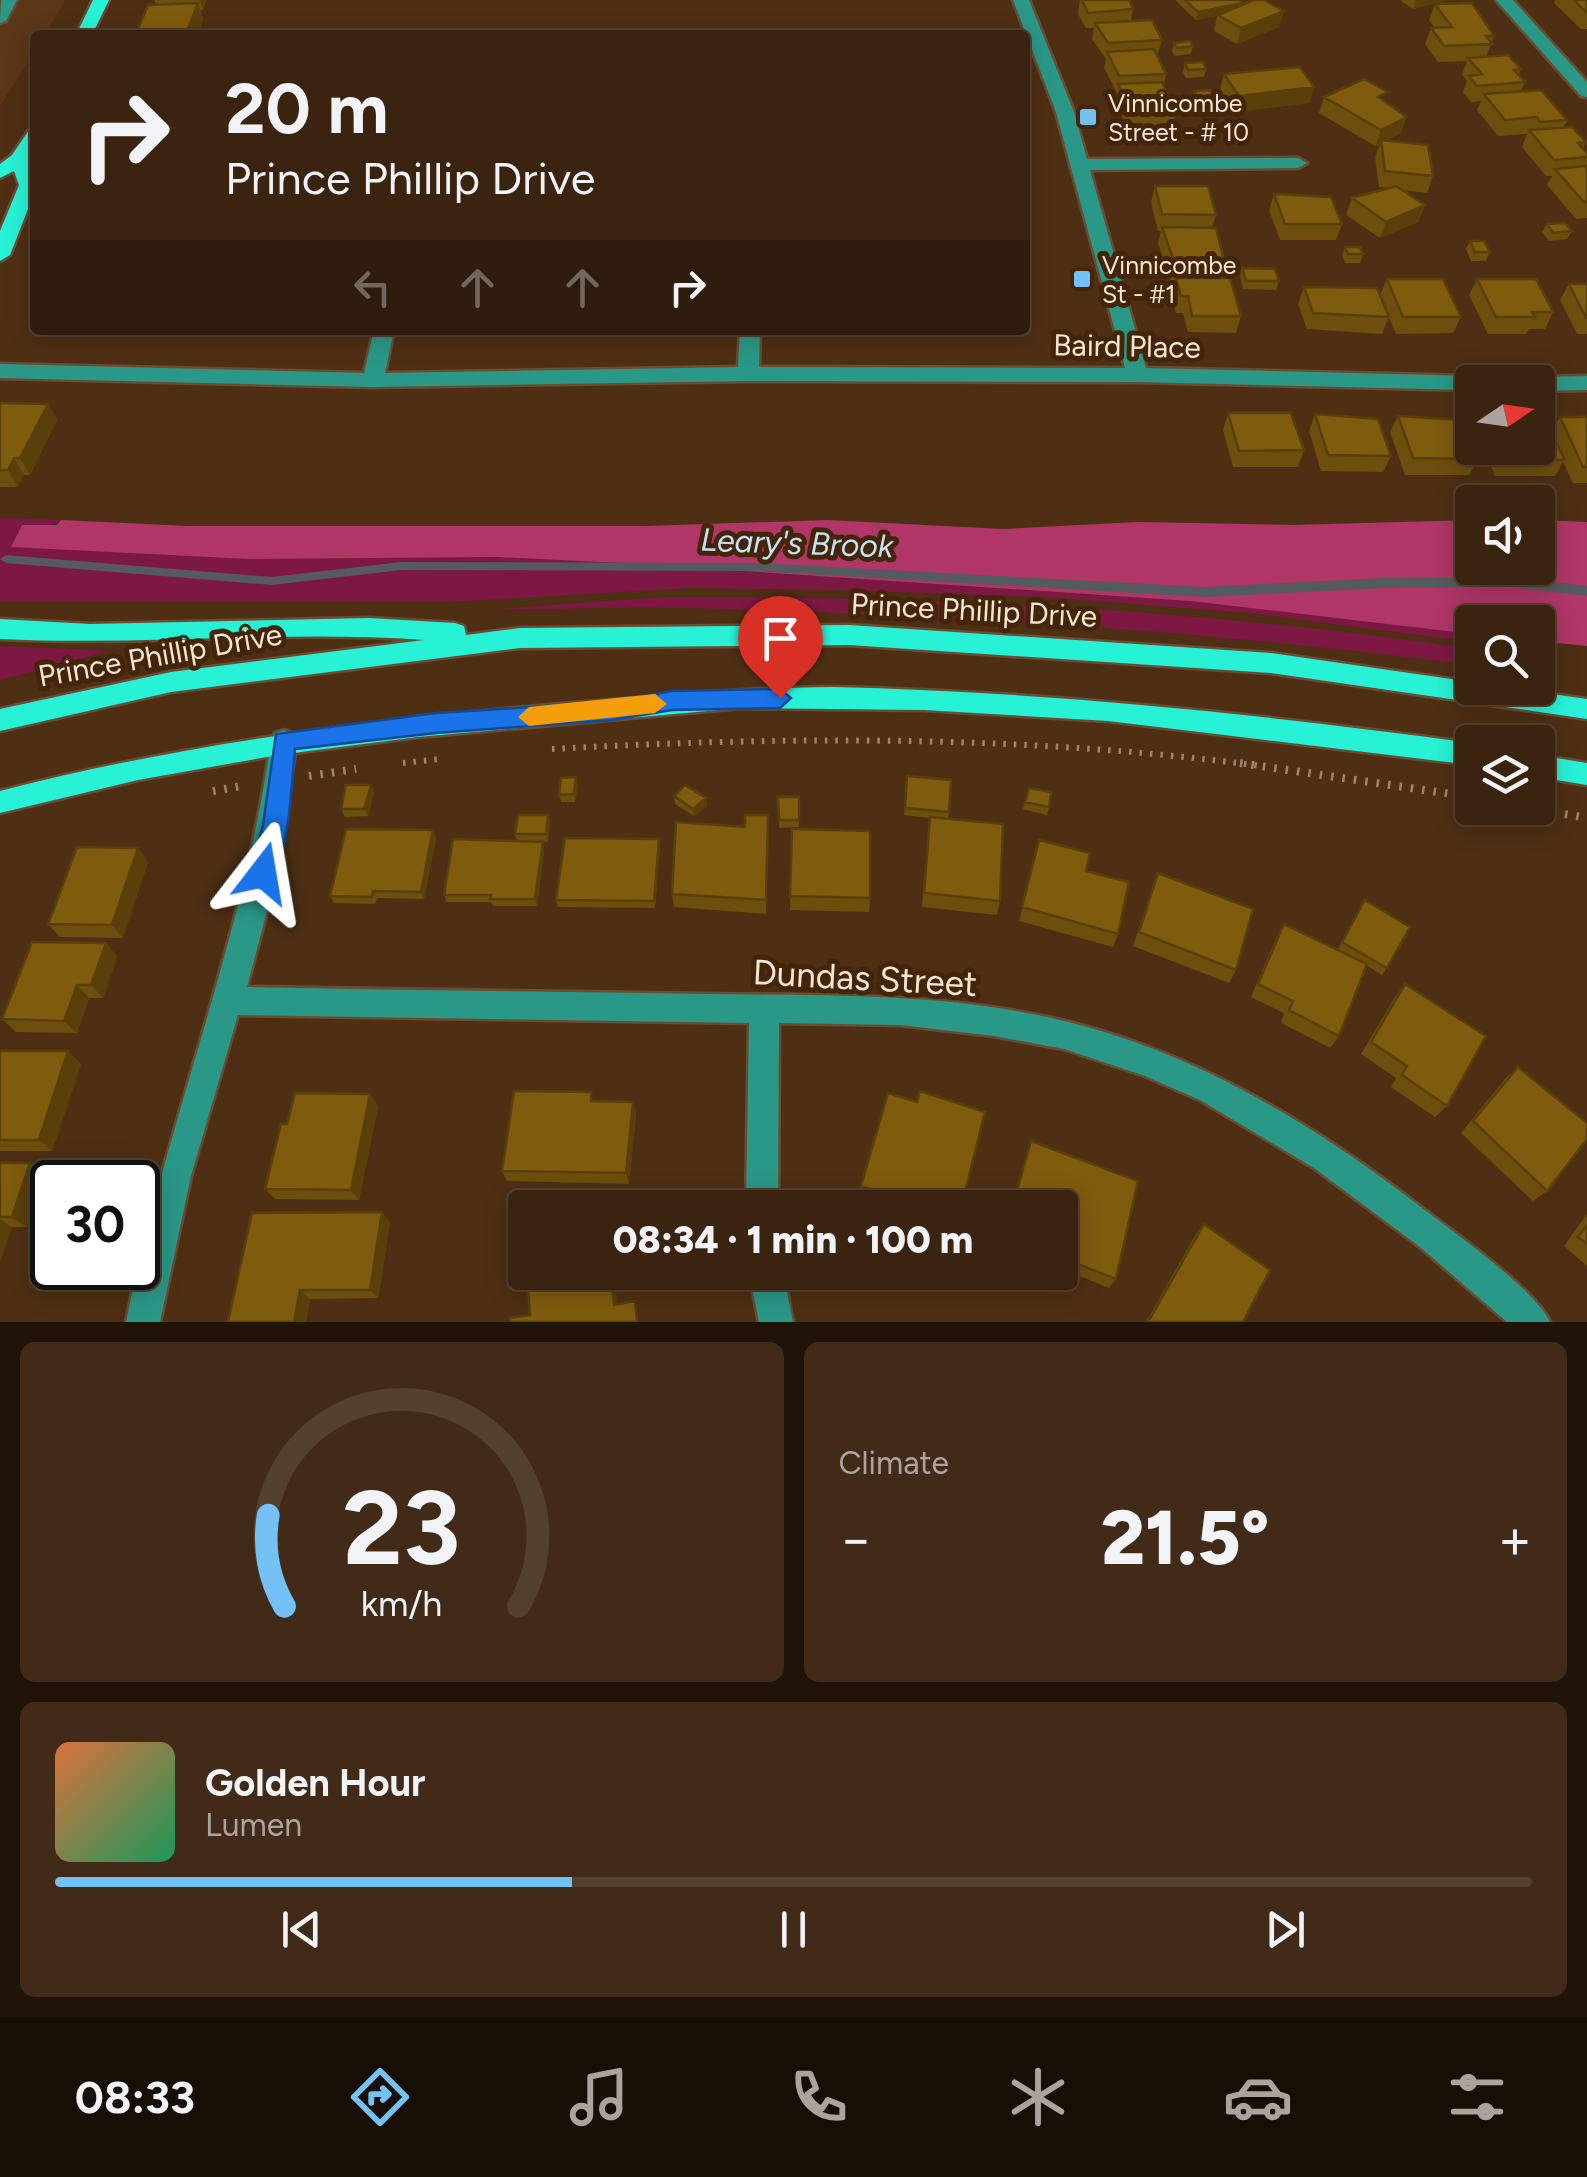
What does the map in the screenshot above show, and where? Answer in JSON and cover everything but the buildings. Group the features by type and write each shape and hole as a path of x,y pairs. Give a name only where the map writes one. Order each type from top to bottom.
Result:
{"main road":[{"path":"86,30 101,0"},
{"path":"0,173 19,159 30,142"},
{"path":"0,255 28,185 19,159"},
{"path":"0,629 90,634 368,627 520,638"},
{"name":"Prince Phillip Drive","path":"0,720 171,682 520,638 849,635 1289,665 1587,709"},
{"path":"0,802 114,772 284,741 436,723 612,711 672,701 959,702 1196,718 1455,752"},
{"path":"1555,769 1587,774"}],"street":[{"path":"0,18 9,0"},
{"path":"1021,0 1041,42 1080,165 1137,375"},
{"path":"1504,0 1587,92"},
{"path":"1080,165 1298,162"},
{"path":"373,380 383,335"},
{"path":"748,374 750,335"},
{"name":"Baird Place","path":"0,371 373,380 748,374 1137,375 1455,383"},
{"path":"1555,384 1587,384"},
{"path":"143,1322 170,1198 275,825 284,741"},
{"name":"Dundas Street","path":"226,1001 900,1011 1009,1024 1086,1041 1166,1069 1249,1110 1326,1156 1381,1194 1533,1322"},
{"path":"762,1190 764,1010"},
{"path":"770,1290 776,1322"}],"path":[{"path":"539,750 737,741 992,743 1312,770 1455,793"},
{"path":"396,764 450,758"},
{"path":"339,772 359,768"},
{"path":"1555,812 1587,818"}],"shaded area":[{"path":"0,0 65,0 48,30 30,30 30,59 0,106"},
{"path":"0,518 61,520 13,547 248,559 497,557 640,564 1190,601 1455,632 1455,640 1250,613 1043,597 840,590 691,588 448,602 0,602"},
{"path":"61,520 188,526 646,526 827,520 1003,529 1138,522 1293,525 1455,520 1455,585 1555,585 1555,521 1587,522 1587,646 1555,643 1555,605 1455,605 1455,632 1190,601 640,564 497,557 248,559 11,547 22,525 57,525"},
{"path":"663,597 968,602 1170,615 1371,635 1455,647 1455,663 1179,634 982,620 687,608 498,609"},
{"path":"0,646 98,650 102,653 0,680"}],"waterway":[{"name":"Leary's Brook","path":"6,559 272,581 401,566 755,567 1205,592 1383,583 1512,582 1587,591"}],"slow traffic":[{"path":"529,717 655,704"}],"place":[{"name":"Vinnicombe Street - # 10","path":"1088,117"},
{"name":"Vinnicombe St - #1","path":"1082,279"}],"route":[{"path":"263,873 275,825 284,741 436,723 612,711 672,701 780,698"}]}
